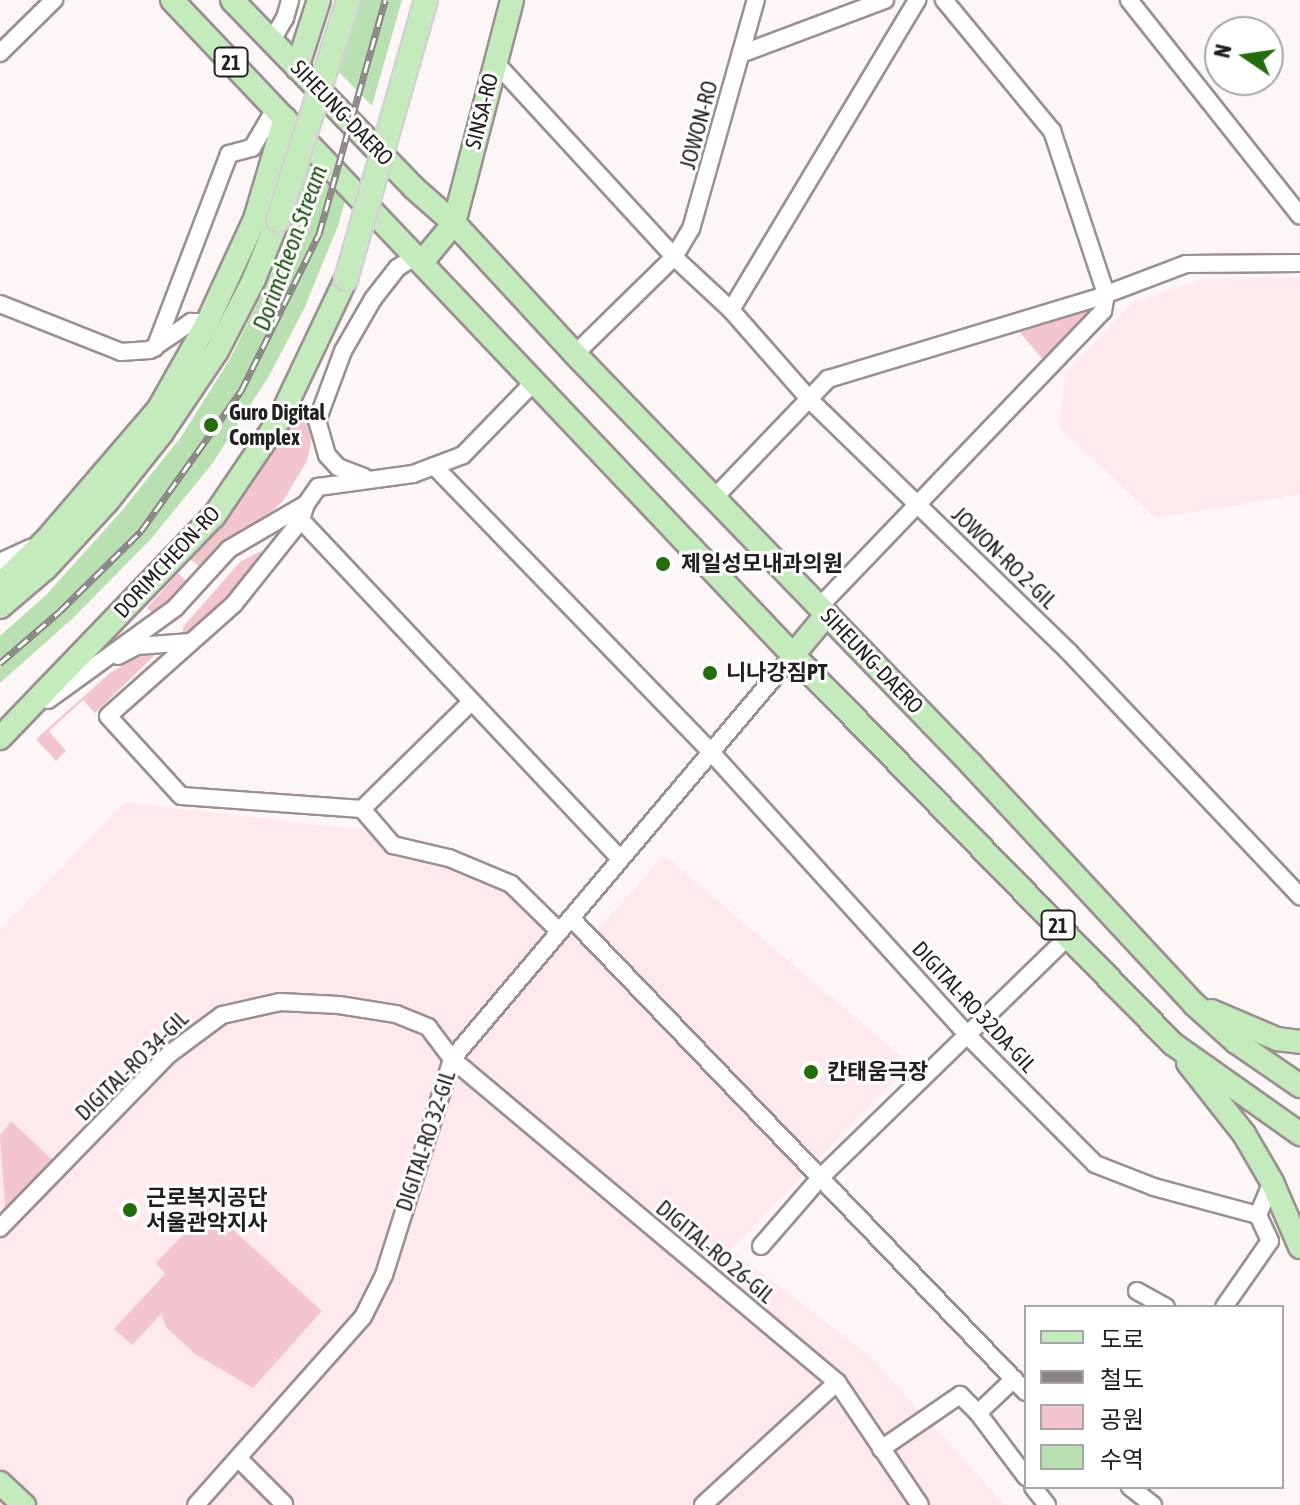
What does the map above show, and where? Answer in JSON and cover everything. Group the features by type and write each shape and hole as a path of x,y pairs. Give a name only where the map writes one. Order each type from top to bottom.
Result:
{"main road":[{"name":"SIHEUNG-DAERO","path":"172,0 290,118 793,655 1173,1044 1300,1134"},
{"name":"SIHEUNG-DAERO","path":"232,0 454,223 1194,1004 1236,1042 1300,1086"},
{"path":"305,76 319,0"},
{"path":"0,585 46,540 158,410 208,322 255,219 290,118 348,0"},
{"name":"DORIMCHEON-RO","path":"0,738 214,516 279,420 346,279 426,0"},
{"name":"SINSA-RO","path":"454,223 512,0"},
{"path":"0,607 46,568 107,502 161,434 217,351 254,279 283,209 290,118"},
{"path":"419,259 454,223"},
{"name":"DIGITAL-RO 32-GIL","path":"793,655 823,610"},
{"path":"1194,1004 1277,1039 1300,1042"},
{"path":"1173,1044 1244,1134 1272,1182 1297,1239"},
{"path":"1297,1239 1300,1209"},
{"path":"0,1483 24,1505"}],"street":[{"path":"0,53 54,0"},
{"path":"269,38 275,35 285,18 290,0"},
{"name":"JOWON-RO","path":"575,354 674,257 701,202 756,0"},
{"path":"741,54 885,0"},
{"path":"731,310 917,0"},
{"path":"823,610 1103,311 1106,294 1052,131 944,0"},
{"path":"1129,0 1300,216"},
{"path":"495,62 674,257"},
{"name":"SIHEUNG-DAERO","path":"155,348 229,154 252,148 290,118"},
{"name":"JOWON-RO 2-GIL","path":"674,257 731,310 811,401 1070,653 1300,896"},
{"path":"369,478 338,467 327,455 317,421 343,351 373,299 397,268 419,259"},
{"path":"714,498 811,401 828,379 1106,294 1186,264 1300,263"},
{"path":"0,304 121,352 155,348 191,322 208,322"},
{"path":"535,381 463,455 413,474 318,487 234,604 108,716 181,796 362,809 393,845 449,858 511,884 559,931"},
{"path":"434,466 710,751"},
{"path":"18,722 175,608 229,549 303,512"},
{"path":"303,512 471,702 620,858"},
{"path":"0,562 46,540"},
{"path":"77,677 137,646 191,642"},
{"name":"DIGITAL-RO 32-GIL","path":"196,1505 363,1317 373,1299 452,1059 793,655"},
{"path":"362,809 471,702"},
{"name":"DIGITAL-RO 32DA-GIL","path":"710,751 968,1036 1095,1164 1154,1187 1258,1215"},
{"path":"571,918 1024,1390"},
{"path":"761,1246 820,1178 1069,936"},
{"name":"DIGITAL-RO 34-GIL","path":"0,1228 168,1055 203,1026 235,1010 280,1002 339,1005 396,1014 428,1027 452,1059"},
{"name":"DIGITAL-RO 26-GIL","path":"452,1059 837,1382 920,1505"},
{"path":"1225,1305 1270,1241 1258,1215 1272,1182"},
{"path":"1137,1291 1162,1305"},
{"path":"978,1413 1014,1379"},
{"path":"703,1505 837,1382"},
{"path":"881,1449 960,1395 978,1413 1024,1474"},
{"path":"239,1459 284,1504"},
{"path":"1035,1489 1047,1505"},
{"path":"1132,1489 1148,1503"}],"shaded area":[{"path":"1300,277 1300,494 1155,518 1059,427 1065,374 1133,302 1203,279"},
{"path":"125,802 362,830 451,853 523,884 585,944 664,855 910,1064 731,1250 869,1355 1005,1505 0,1505 0,930"}],"green space":[{"path":"1101,302 1045,362 1016,328"},
{"path":"292,416 310,423 311,442 307,461 283,501 207,572 190,559 270,454"},
{"path":"261,551 263,555 229,600 189,632 183,633 183,627 240,562"},
{"path":"178,573 193,587 151,612 147,608"},
{"path":"156,654 95,713 83,700 49,731 66,751 56,761 36,739 110,673 137,657"},
{"path":"11,1121 60,1167 1,1227 5,1205 0,1136"},
{"path":"209,1208 322,1311 253,1388 195,1354 166,1327 161,1314 132,1345 114,1329 165,1274 156,1263"}],"water":[{"name":"Dorimcheon Stream","path":"359,0 402,0 338,226 304,309 269,376 212,464 151,539 73,618 0,683 0,636 46,595 119,514 181,437 231,357 282,252"}],"pier":[{"path":"337,70 375,109 349,202 309,162 281,252 223,369 181,434 128,503 58,581 56,579 116,512 177,435 228,355 278,251"}],"railway":[{"path":"0,663 60,611 141,531 241,391 319,234 385,0"}],"place":[{"name":"Guro Digital Complex","path":"211,425"},
{"name":"제일성모내과의원","path":"663,564"},
{"name":"니나강짐PT","path":"710,673"},
{"name":"칸태움극장","path":"811,1072"},
{"name":"근로복지공단 서울관악지사","path":"130,1210"}]}
